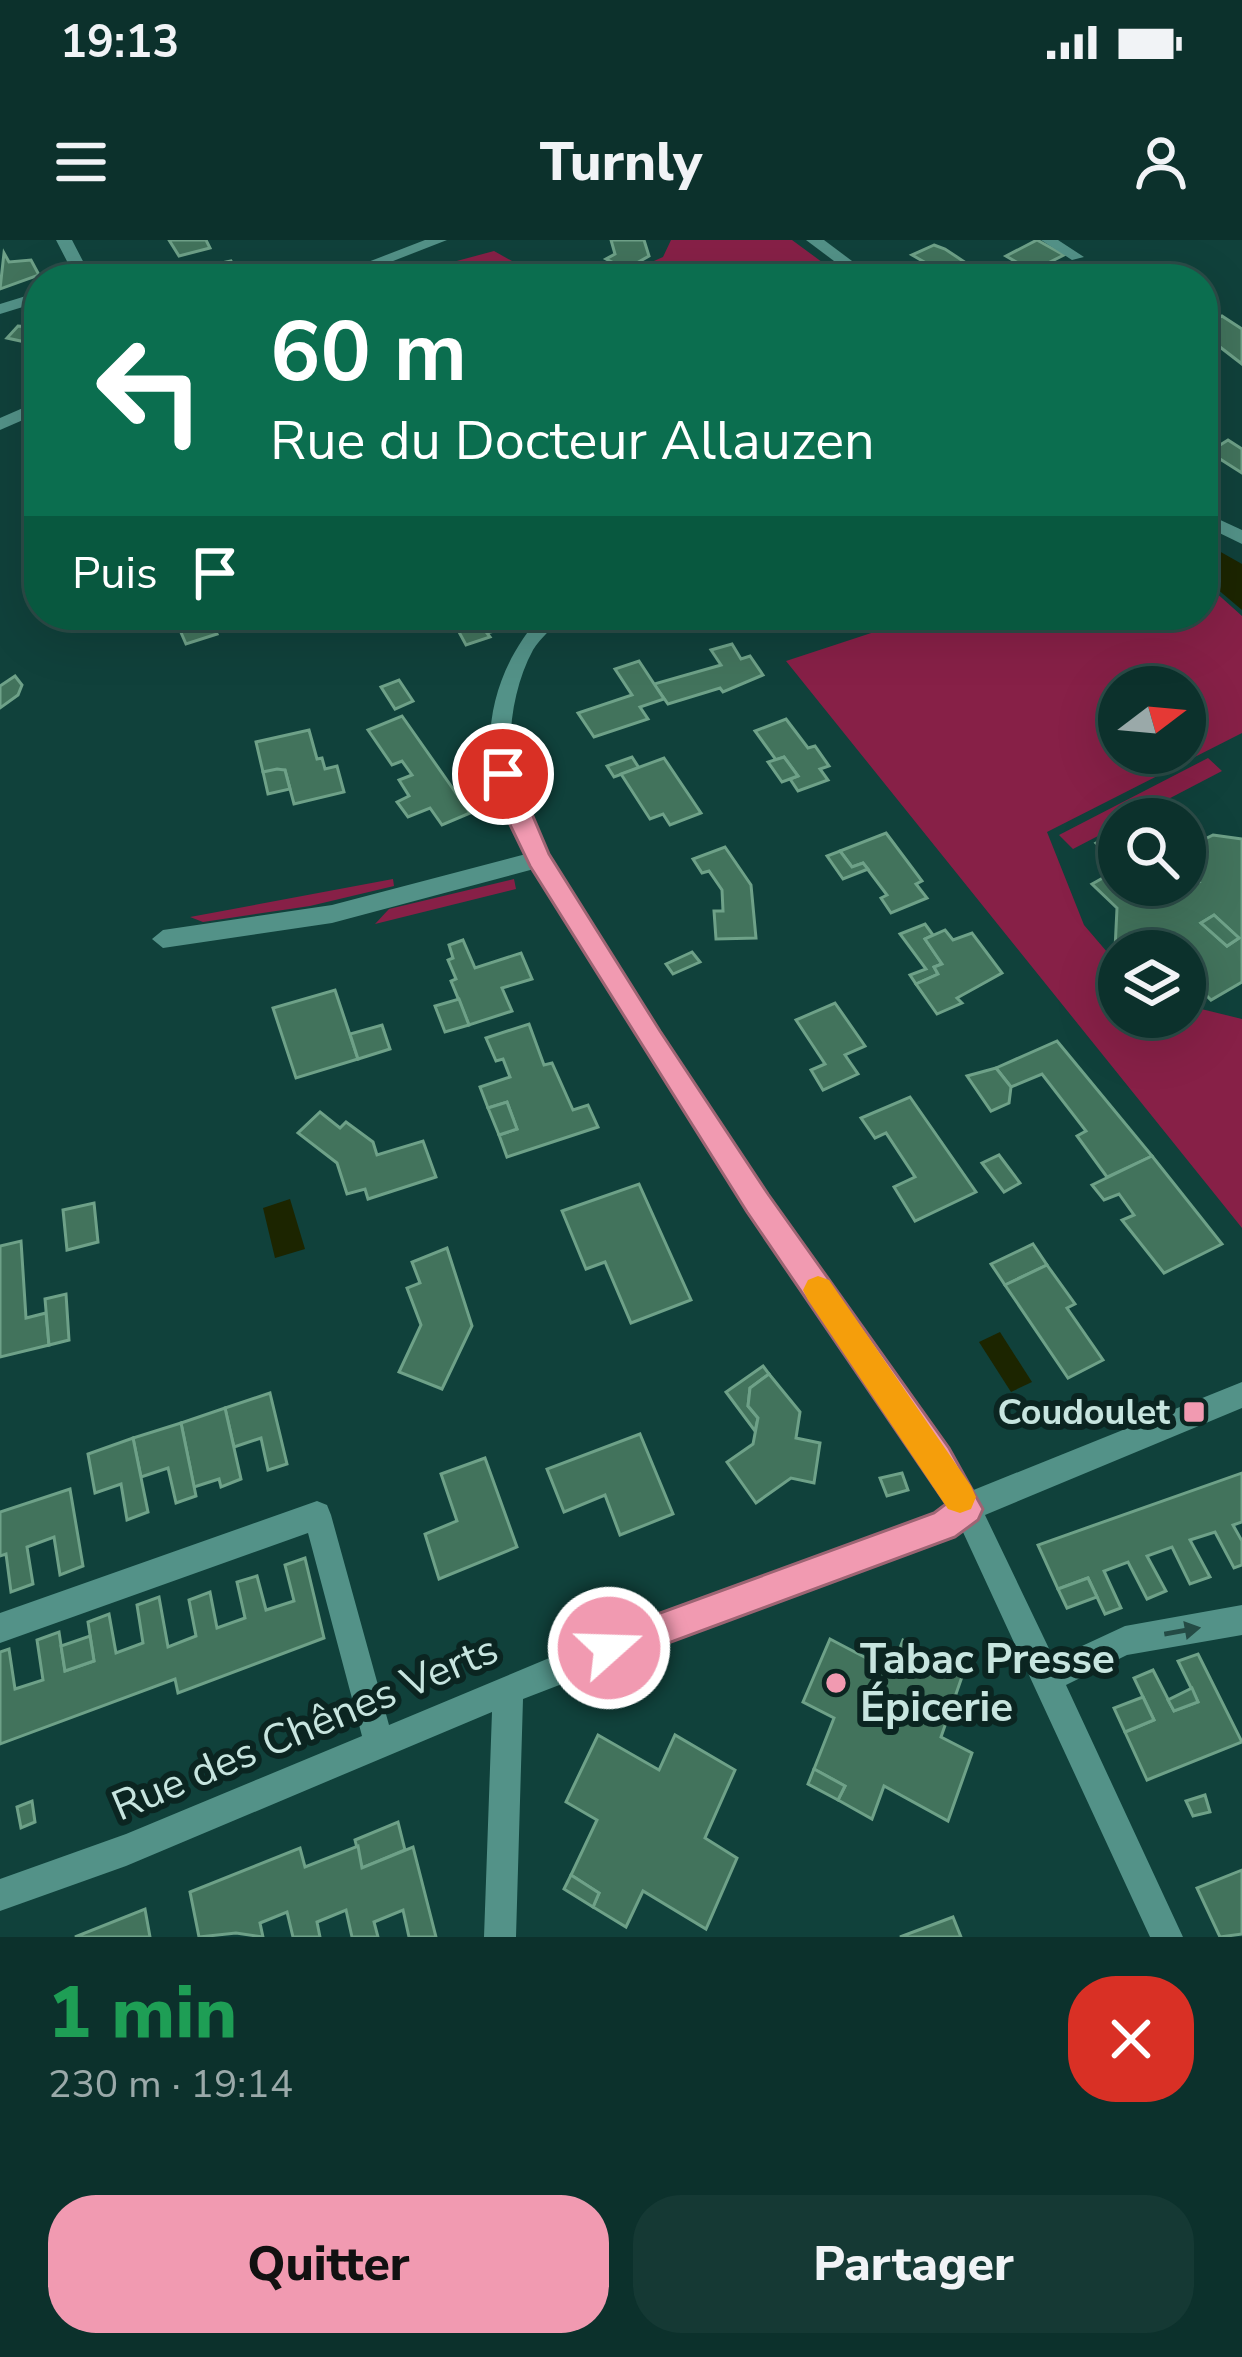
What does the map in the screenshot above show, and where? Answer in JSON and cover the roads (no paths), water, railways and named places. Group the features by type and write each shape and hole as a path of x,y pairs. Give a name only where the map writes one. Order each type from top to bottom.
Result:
{"street":[{"path":"373,264 439,240"},
{"path":"814,240 847,264"},
{"path":"539,630 526,644 506,692 501,743 503,774 513,806 539,859 758,1203 938,1459 967,1509 1167,1937"},
{"path":"163,939 332,914 539,859"},
{"name":"Rue des Chênes Verts","path":"0,1895 126,1850 508,1688 944,1525 1002,1490 1242,1395"},
{"path":"0,1628 317,1515 379,1743"},
{"path":"1047,1678 1125,1641 1242,1620"},
{"path":"500,1937 508,1688"}],"lane":[{"path":"1048,240 1077,256"}],"place":[{"name":"Coudoulet","path":"1194,1412"},
{"name":"Tabac Presse Épicerie","path":"836,1683"}]}
